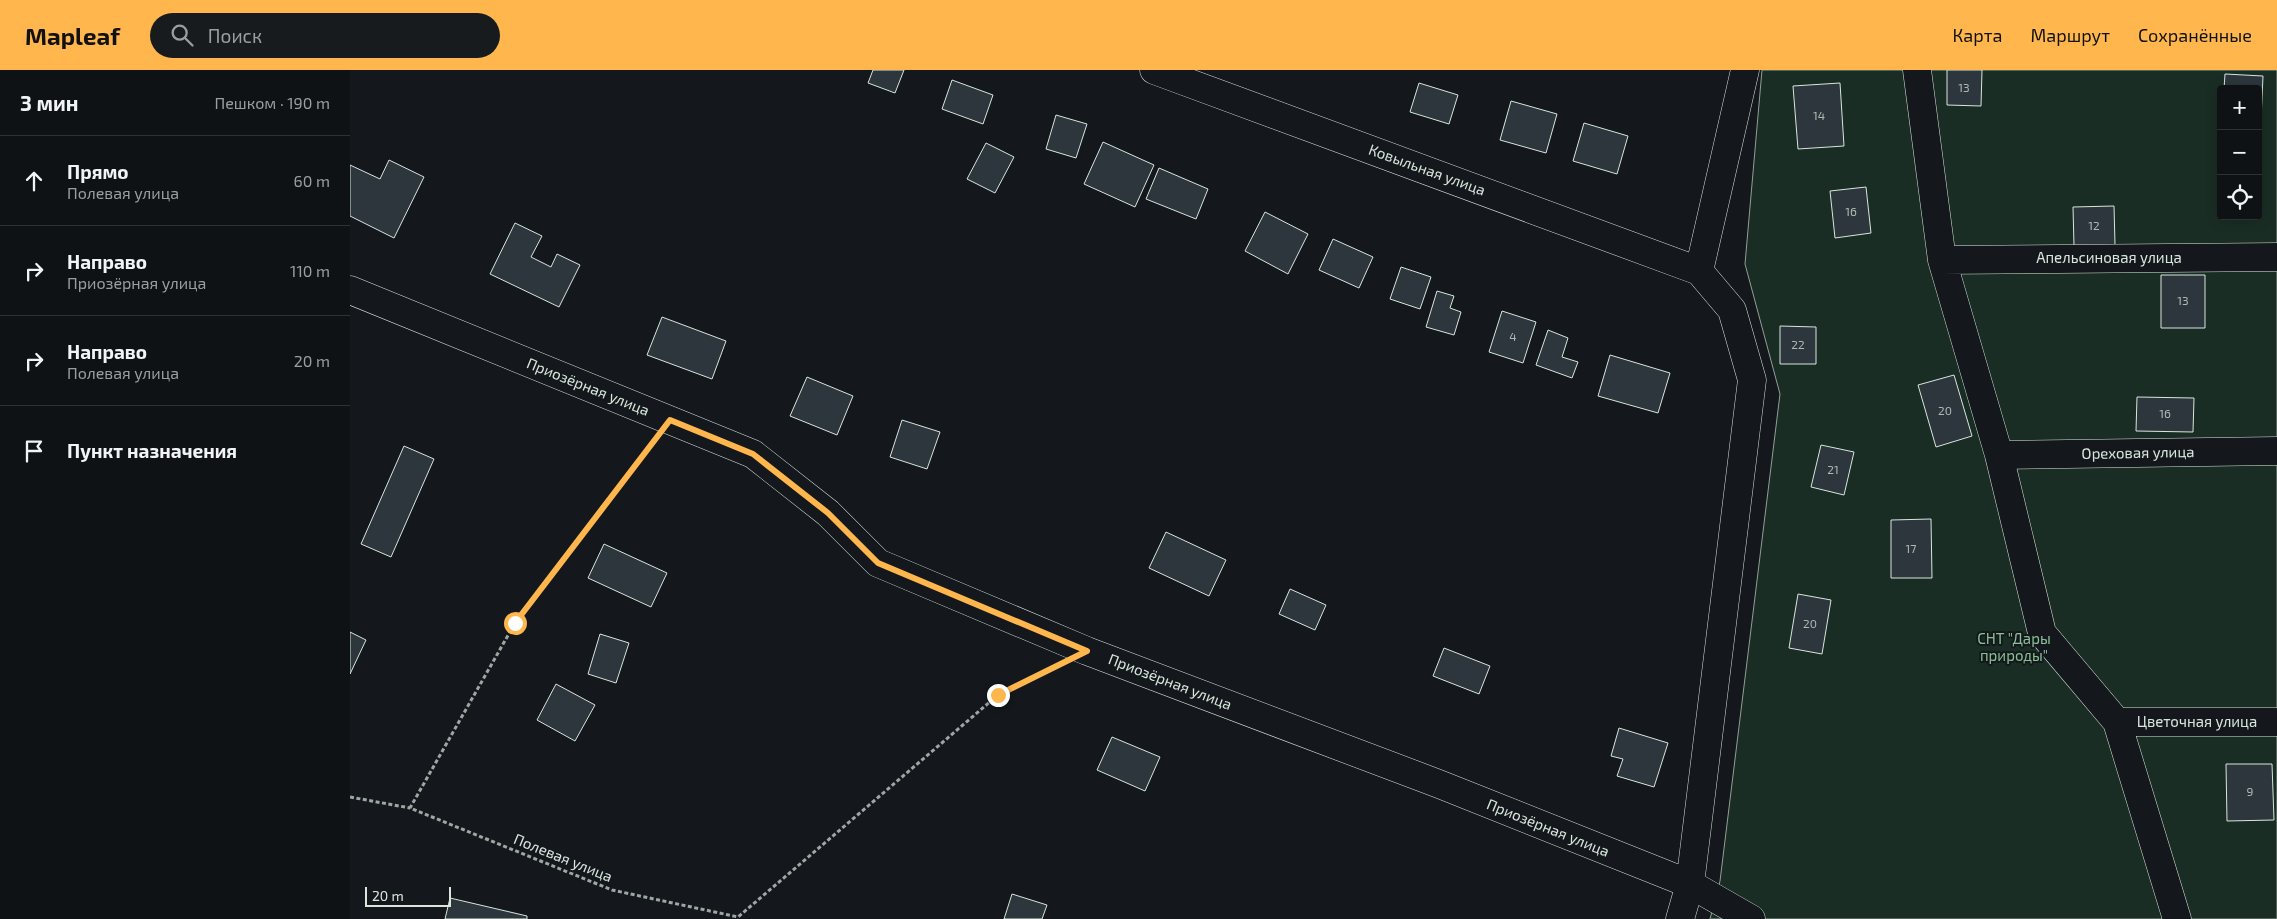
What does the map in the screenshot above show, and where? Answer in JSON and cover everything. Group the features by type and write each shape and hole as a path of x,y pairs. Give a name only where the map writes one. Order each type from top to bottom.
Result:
{"street":[{"name":"Ковыльная улица","path":"1154,70 1699,271"},
{"path":"1680,919 1690,884 1752,380 1732,310 1699,271 1745,70"},
{"path":"1917,70 1942,260 1999,455 2042,633 2117,722 2177,919"},
{"name":"Апельсиновая улица","path":"1942,260 2277,257"},
{"name":"Приозёрная улица","path":"350,290 753,454 828,513 878,563 1087,651 1439,784 1690,884 1751,919"},
{"name":"Ореховая улица","path":"1999,455 2277,451"},
{"name":"Цветочная улица","path":"2117,722 2277,722"}],"path":[{"path":"350,797 410,808 515,623 670,420"},
{"name":"Полевая улица","path":"410,808 612,890 738,917 998,695 1087,651"}],"green space":[{"name":"СНТ \"Дары природы\"","path":"1762,70 2277,70 2277,919 1710,919 1720,881 1780,394 1745,264"}],"building":[{"path":"873,70 904,70 895,93 868,83"},
{"path":"1947,70 1982,70 1981,106 1947,105"},
{"path":"2225,74 2263,76 2262,98 2262,85 2224,85"},
{"path":"952,80 993,95 983,124 942,109"},
{"path":"1419,83 1458,95 1449,124 1410,112"},
{"path":"1840,83 1844,146 1798,149 1793,86"},
{"path":"1511,101 1557,114 1546,153 1500,140"},
{"path":"1056,115 1087,124 1076,158 1046,149"},
{"path":"1584,123 1628,136 1617,174 1573,161"},
{"path":"1103,142 1154,165 1135,207 1084,184"},
{"path":"986,143 1014,157 995,193 967,179"},
{"path":"389,160 424,177 394,238 350,216 350,165 380,179"},
{"path":"1159,168 1208,189 1196,219 1146,199"},
{"path":"1866,187 1871,233 1835,238 1830,191"},
{"path":"2114,206 2115,245 2074,246 2073,207"},
{"path":"1265,212 1308,234 1288,274 1245,251"},
{"path":"515,223 542,236 531,257 551,267 557,254 580,265 559,307 490,274"},
{"path":"1333,239 1373,257 1359,288 1319,270"},
{"path":"1401,267 1431,277 1420,309 1390,299"},
{"path":"2161,275 2205,275 2205,328 2161,328"},
{"path":"1437,291 1454,296 1450,308 1461,312 1454,335 1426,327"},
{"path":"1502,311 1536,322 1523,363 1489,352"},
{"path":"662,317 726,341 712,379 647,355"},
{"path":"1780,326 1816,327 1816,364 1780,364"},
{"path":"1548,330 1568,338 1562,357 1578,362 1572,378 1536,365"},
{"path":"1610,355 1670,373 1658,413 1598,396"},
{"path":"1954,375 1972,436 1936,447 1918,385"},
{"path":"807,377 853,396 837,435 790,416"},
{"path":"2137,397 2194,398 2193,432 2136,431"},
{"path":"902,420 940,432 927,469 890,457"},
{"path":"1821,445 1854,452 1844,495 1811,487"},
{"path":"404,446 434,459 391,557 361,544"},
{"path":"1931,519 1932,578 1891,578 1891,520"},
{"path":"1166,532 1226,560 1209,596 1149,568"},
{"path":"604,544 667,573 651,607 588,578"},
{"path":"1290,589 1326,605 1315,630 1279,614"},
{"path":"1798,594 1831,600 1822,654 1789,648"},
{"path":"350,632 366,640 350,674"},
{"path":"600,634 629,643 616,683 588,674"},
{"path":"1444,648 1490,666 1479,694 1433,676"},
{"path":"556,684 595,705 575,741 537,720"},
{"path":"1619,728 1668,743 1654,787 1617,776 1623,759 1611,756"},
{"path":"1112,737 1160,757 1145,791 1097,770"},
{"path":"2226,764 2272,764 2274,820 2227,821"},
{"path":"1012,894 1047,905 1042,919 1004,919"},
{"path":"450,898 527,916 527,919 445,919"}],"route":[{"path":"515,623 578,538 670,420 753,454 828,513 878,563 1087,651 998,695"}]}
